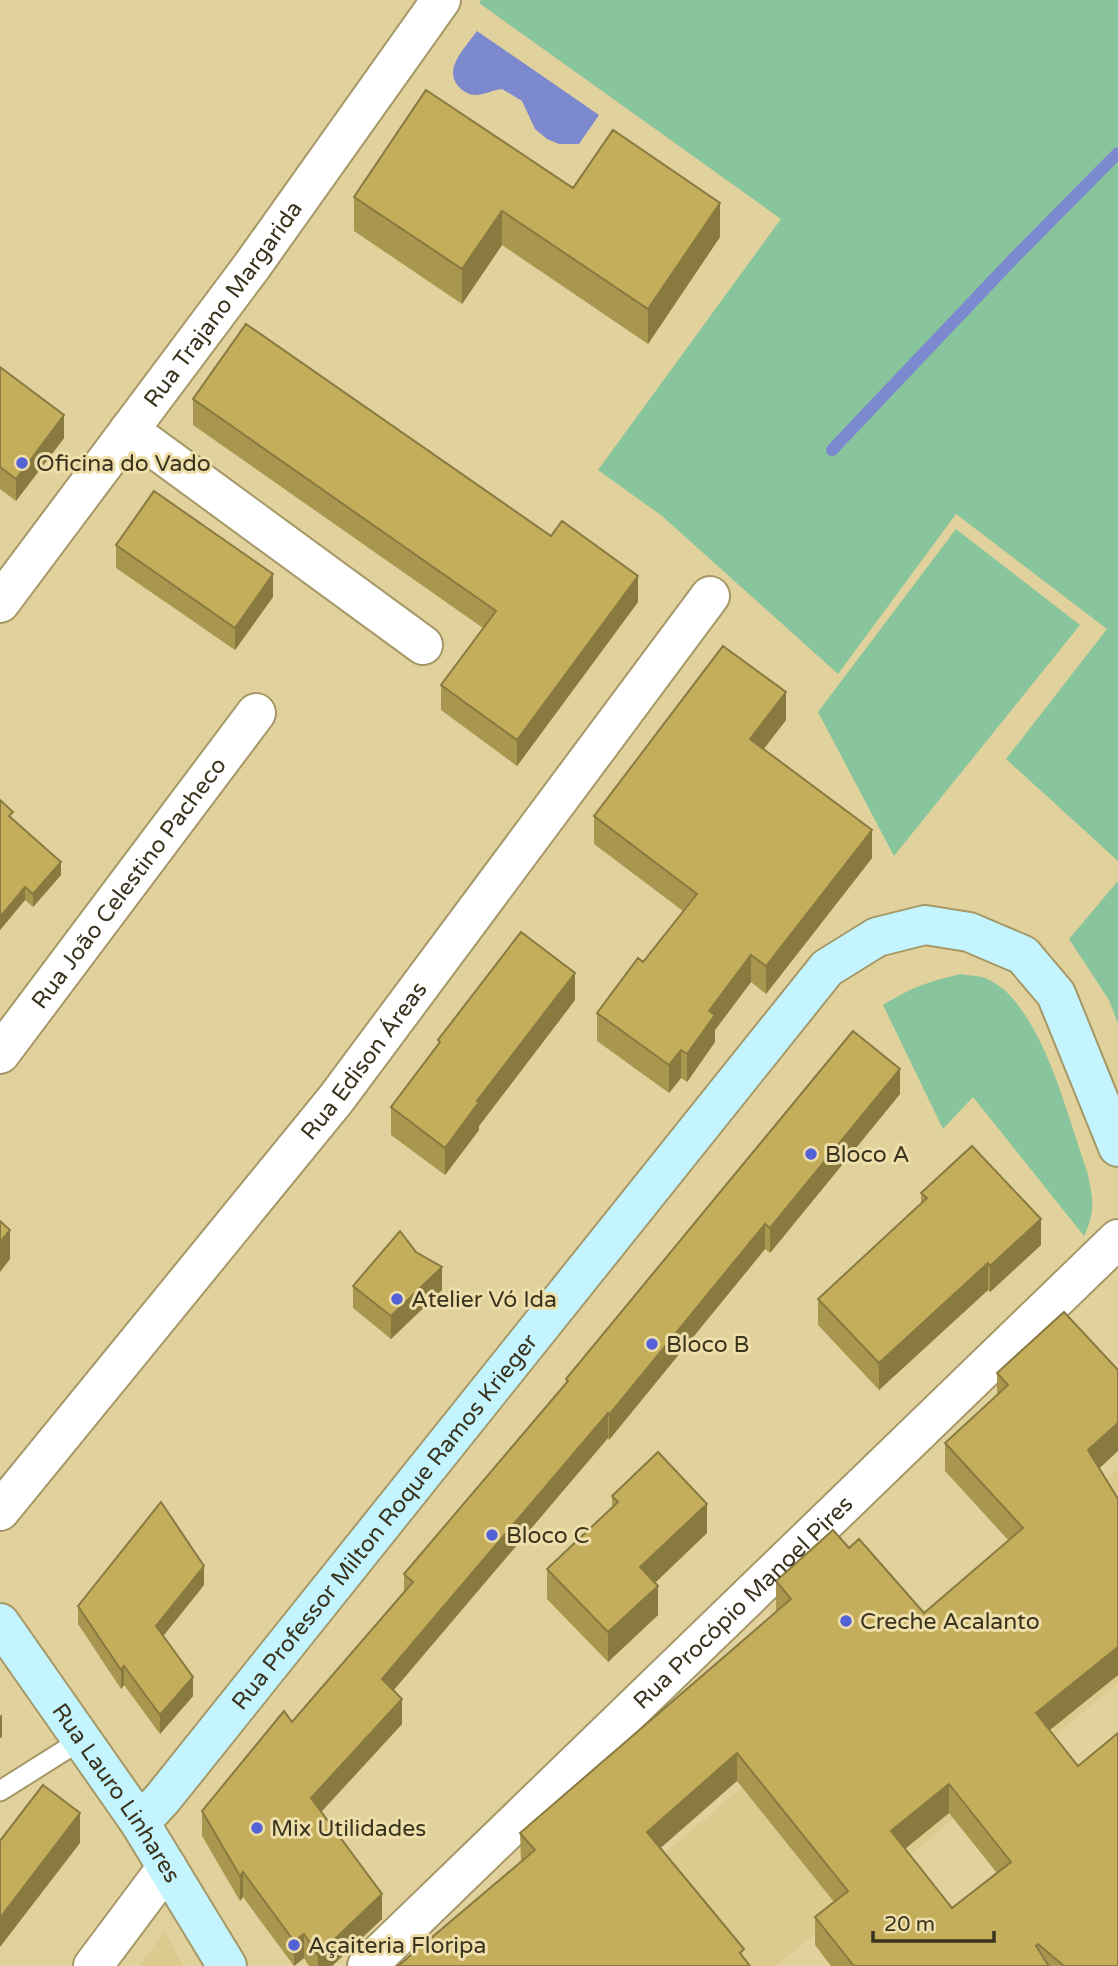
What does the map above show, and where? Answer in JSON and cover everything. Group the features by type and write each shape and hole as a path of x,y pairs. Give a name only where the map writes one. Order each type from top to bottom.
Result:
{"street":[{"name":"Rua Trajano Margarida","path":"0,603 251,266 440,0"},
{"path":"129,430 424,645"},
{"name":"Rua Edison Áreas","path":"0,1510 336,1099 710,596"},
{"name":"Rua João Celestino Pacheco","path":"0,1054 256,713"},
{"name":"Rua Professor Milton Roque Ramos Krieger","path":"140,1823 172,1787 827,968 877,937 925,925 970,932 1023,955 1056,994 1118,1147"},
{"name":"Rua Procópio Manoel Pires","path":"367,1966 1118,1239"},
{"name":"Rua Lauro Linhares","path":"0,1623 140,1823 227,1966"},
{"path":"93,1966 167,1867"}],"lane":[{"path":"0,1791 81,1740"}],"shaded area":[{"path":"1118,1469 1118,1683 776,1966 533,1966 847,1697 769,1609 843,1539 923,1634"},
{"path":"165,1931 183,1966 139,1966"}],"green space":[{"path":"481,0 1118,0 1118,861 1006,759 1107,629 956,514 838,674 662,516 598,470 781,219 479,3"},
{"path":"956,529 1080,625 894,856 818,712"},
{"path":"1118,881 1118,1024 1109,1000 1069,939"},
{"path":"961,974 984,978 1006,992 1023,1011 1037,1036 1061,1093 1087,1171 1092,1204 1084,1236 973,1097 943,1129 883,1005 920,986"}],"water":[{"path":"477,31 599,115 579,144 559,144 547,139 535,129 522,101 502,89 475,95 460,88 453,74 454,66"}],"building":[{"path":"426,90 573,188 613,130 720,203 648,309 502,211 462,269 354,197"},
{"path":"246,324 551,536 562,521 638,576 517,740 441,685 496,611 193,399"},
{"name":"Oficina do Vado","path":"0,367 64,415 16,479 0,467"},
{"path":"154,491 273,574 235,628 116,545"},
{"path":"723,646 786,692 750,739 872,830 766,966 751,955 709,1011 715,1015 687,1054 681,1050 669,1065 597,1013 638,958 643,962 697,894 594,816"},
{"path":"0,800 13,812 9,816 61,862 33,894 25,887 0,917"},
{"path":"521,932 575,973 477,1101 479,1102 445,1148 391,1107 440,1042 438,1040"},
{"path":"853,1031 900,1069 770,1228 765,1224 609,1415 608,1413 382,1679 402,1699 311,1798 382,1894 318,1955 304,1934 294,1941 243,1872 240,1876 202,1811 284,1711 292,1722 413,1582 404,1574 568,1381 566,1379"},
{"path":"972,1146 1041,1219 990,1266 988,1263 879,1363 818,1299 927,1198 921,1193"},
{"path":"0,1221 10,1230 0,1242"},
{"path":"400,1231 416,1252 442,1267 391,1316 353,1286"},
{"path":"1064,1312 1118,1370 1118,1423 1088,1450 1118,1499 1118,1647 1036,1713 1078,1766 1118,1733 1118,1966 1064,1966 1038,1944 1036,1946 1049,1966 854,1966 815,1917 848,1891 737,1753 647,1832 744,1949 740,1953 750,1966 398,1966 535,1850 520,1833 791,1599 776,1581 833,1530 849,1548 859,1539 924,1613 1023,1528 945,1443 1008,1385 997,1373","holes":["949,1784 1011,1862 952,1908 891,1831"]},
{"path":"658,1452 707,1504 640,1567 658,1586 608,1632 547,1569 618,1502 612,1496"},
{"path":"161,1502 204,1566 156,1626 193,1677 160,1715 124,1666 121,1670 78,1606"},
{"path":"43,1785 80,1813 0,1918 0,1841"}],"waterway":[{"path":"832,450 1118,153"}],"place":[{"name":"Oficina do Vado","path":"22,463"},
{"name":"Bloco A","path":"811,1154"},
{"name":"Atelier Vó Ida","path":"397,1299"},
{"name":"Bloco B","path":"652,1344"},
{"name":"Bloco C","path":"492,1535"},
{"name":"Creche Acalanto","path":"846,1621"},
{"name":"Mix Utilidades","path":"257,1828"},
{"name":"Açaiteria Floripa","path":"294,1945"}]}
